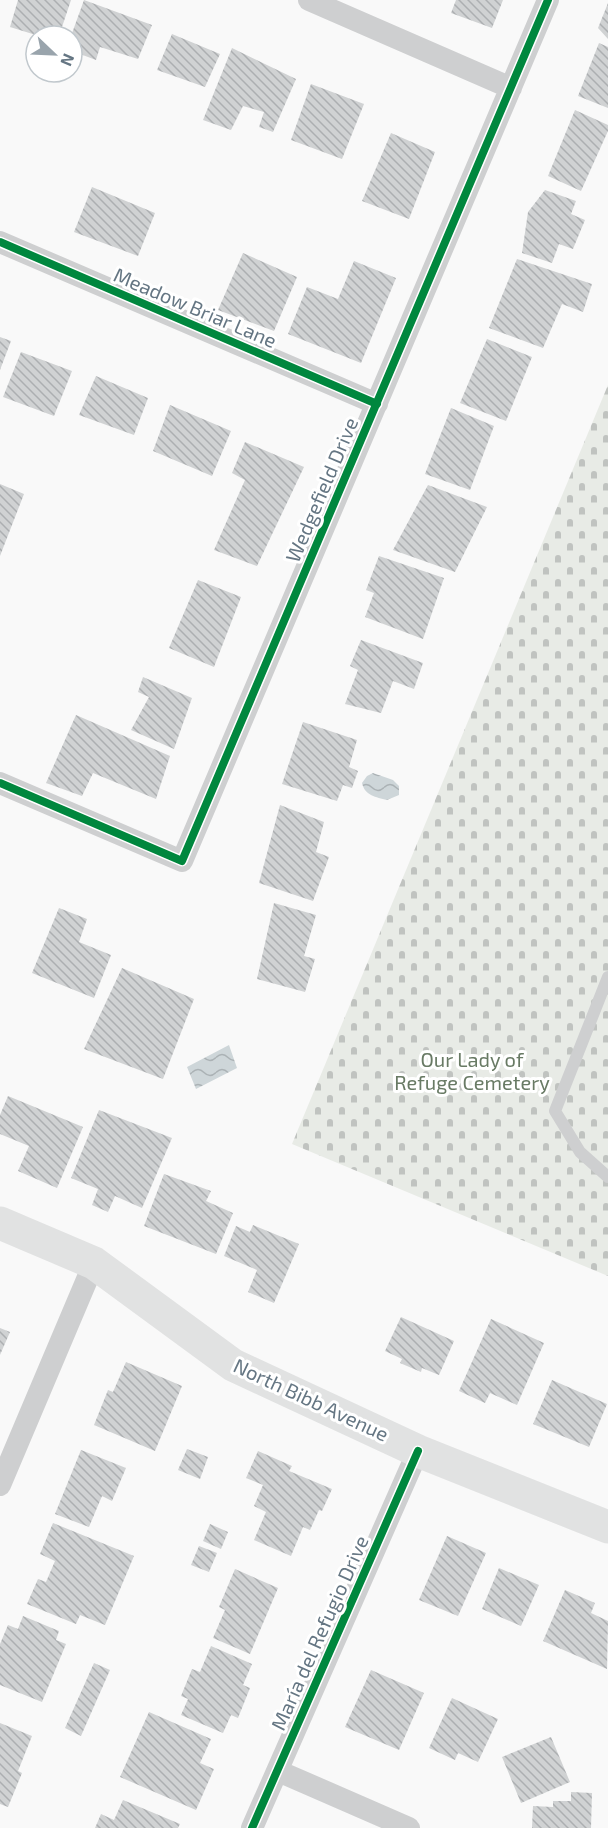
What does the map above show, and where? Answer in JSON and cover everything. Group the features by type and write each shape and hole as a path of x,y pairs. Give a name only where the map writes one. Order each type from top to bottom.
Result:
{"main road":[{"name":"North Bibb Avenue","path":"0,1223 94,1263 233,1365 418,1451 608,1527"}],"street":[{"path":"309,0 511,88"},
{"name":"Wedgefield Drive","path":"0,783 182,861 548,0"},
{"name":"Meadow Briar Lane","path":"0,242 377,404"},
{"path":"0,1485 94,1263"},
{"name":"María del Refugio Drive","path":"252,1828 418,1451"},
{"path":"278,1771 410,1828"}],"lane":[{"path":"608,977 555,1111 580,1152 608,1177"}],"green space":[{"name":"Our Lady of Refuge Cemetery","path":"608,385 608,1276 292,1144"}],"water":[{"path":"373,773 393,780 399,786 399,795 387,800 368,793 362,783 367,776"},
{"path":"229,1045 237,1068 196,1089 187,1067"}],"building":[{"path":"18,0 71,0 63,24 24,24 24,31 10,27"},
{"path":"84,0 152,25 138,59 100,47 96,60 84,56 84,24 75,24"},
{"path":"456,0 503,0 492,28 451,13"},
{"path":"608,3 608,39 598,28"},
{"path":"172,34 220,54 205,87 157,70"},
{"path":"599,43 608,47 608,108 578,96"},
{"path":"232,48 296,79 273,132 259,127 264,112 243,106 231,130 203,120"},
{"path":"311,84 364,104 342,159 291,140"},
{"path":"575,110 608,125 608,131 581,191 548,176"},
{"path":"391,133 435,152 409,219 362,201"},
{"path":"92,187 155,213 138,256 74,232"},
{"path":"545,190 576,201 571,214 585,220 573,249 559,244 552,263 522,253 528,212"},
{"path":"243,253 297,277 274,331 218,310"},
{"path":"517,259 592,284 583,312 562,304 543,348 489,328"},
{"path":"354,261 396,278 361,363 288,334 307,287 338,299"},
{"path":"0,337 11,341 0,370"},
{"path":"487,339 532,357 506,421 460,403"},
{"path":"21,352 72,371 54,416 3,397"},
{"path":"96,376 148,398 134,435 79,415"},
{"path":"170,405 231,431 212,476 153,451"},
{"path":"451,408 494,426 470,490 425,474"},
{"path":"245,442 304,467 257,566 214,550 245,480 232,473"},
{"path":"0,484 24,494 0,556"},
{"path":"428,485 487,507 455,572 393,550"},
{"path":"379,556 444,578 423,639 365,617 374,593 366,590"},
{"path":"198,580 241,597 214,667 169,648"},
{"path":"361,640 423,663 414,689 393,681 381,713 345,704 358,670 350,666"},
{"path":"143,677 192,698 174,749 131,730 149,697 138,692"},
{"path":"76,715 170,756 156,799 93,773 82,796 46,783"},
{"path":"303,722 357,740 349,767 358,771 352,788 343,785 337,801 282,784"},
{"path":"280,805 324,822 316,852 329,857 313,901 259,883"},
{"path":"274,903 316,915 304,956 315,959 305,992 257,979"},
{"path":"59,908 87,919 79,942 111,955 94,998 32,973"},
{"path":"122,968 194,999 163,1079 84,1049"},
{"path":"8,1096 83,1127 57,1188 18,1171 29,1146 0,1134 0,1115"},
{"path":"99,1110 172,1138 142,1208 115,1196 108,1212 92,1205 98,1189 71,1178"},
{"path":"164,1174 211,1191 206,1201 233,1213 216,1254 144,1226"},
{"path":"253,1225 299,1244 274,1303 248,1292 257,1270 224,1256 236,1226 250,1232"},
{"path":"401,1317 454,1341 439,1375 422,1368 421,1372 400,1363 402,1359 385,1351"},
{"path":"491,1319 544,1343 517,1405 490,1393 485,1403 459,1391"},
{"path":"0,1328 10,1332 0,1355"},
{"path":"126,1362 182,1386 155,1451 94,1425 108,1390 113,1392"},
{"path":"552,1380 607,1404 589,1447 533,1424"},
{"path":"187,1449 208,1457 200,1479 178,1470"},
{"path":"81,1450 126,1468 112,1501 102,1496 89,1527 55,1514"},
{"path":"258,1451 292,1466 289,1471 332,1489 310,1530 303,1527 291,1556 254,1540 266,1512 254,1506 263,1485 246,1478"},
{"path":"53,1523 134,1556 105,1625 80,1615 76,1624 27,1604 38,1579 46,1582 55,1561 40,1554"},
{"path":"210,1524 228,1532 221,1549 203,1541"},
{"path":"447,1536 486,1553 458,1616 419,1600"},
{"path":"199,1546 217,1553 209,1572 191,1565"},
{"path":"499,1568 539,1585 521,1626 482,1609"},
{"path":"235,1569 278,1588 250,1654 213,1638 225,1610 219,1607"},
{"path":"565,1590 595,1603 591,1613 608,1621 607,1669 543,1641"},
{"path":"23,1616 59,1631 56,1640 66,1644 42,1702 0,1685 0,1644 8,1625 18,1629"},
{"path":"211,1646 252,1664 243,1685 250,1688 238,1718 231,1715 223,1733 181,1715 188,1699 181,1696 192,1669 200,1672"},
{"path":"94,1663 110,1670 81,1736 65,1728"},
{"path":"371,1670 424,1693 399,1750 345,1727"},
{"path":"452,1698 498,1719 478,1762 458,1753 455,1760 429,1748"},
{"path":"149,1712 211,1739 200,1763 214,1769 196,1810 120,1777"},
{"path":"0,1723 32,1736 18,1771 22,1773 8,1807 0,1804"},
{"path":"551,1737 570,1782 521,1803 502,1757"},
{"path":"571,1792 592,1793 591,1828 532,1828 533,1806 553,1807 553,1801 571,1801"},
{"path":"123,1800 180,1824 178,1828 95,1828 101,1814 114,1820"}],"cycle path":[{"path":"0,783 182,861 548,0"},
{"path":"0,242 377,404"},
{"path":"252,1828 418,1451"}]}
